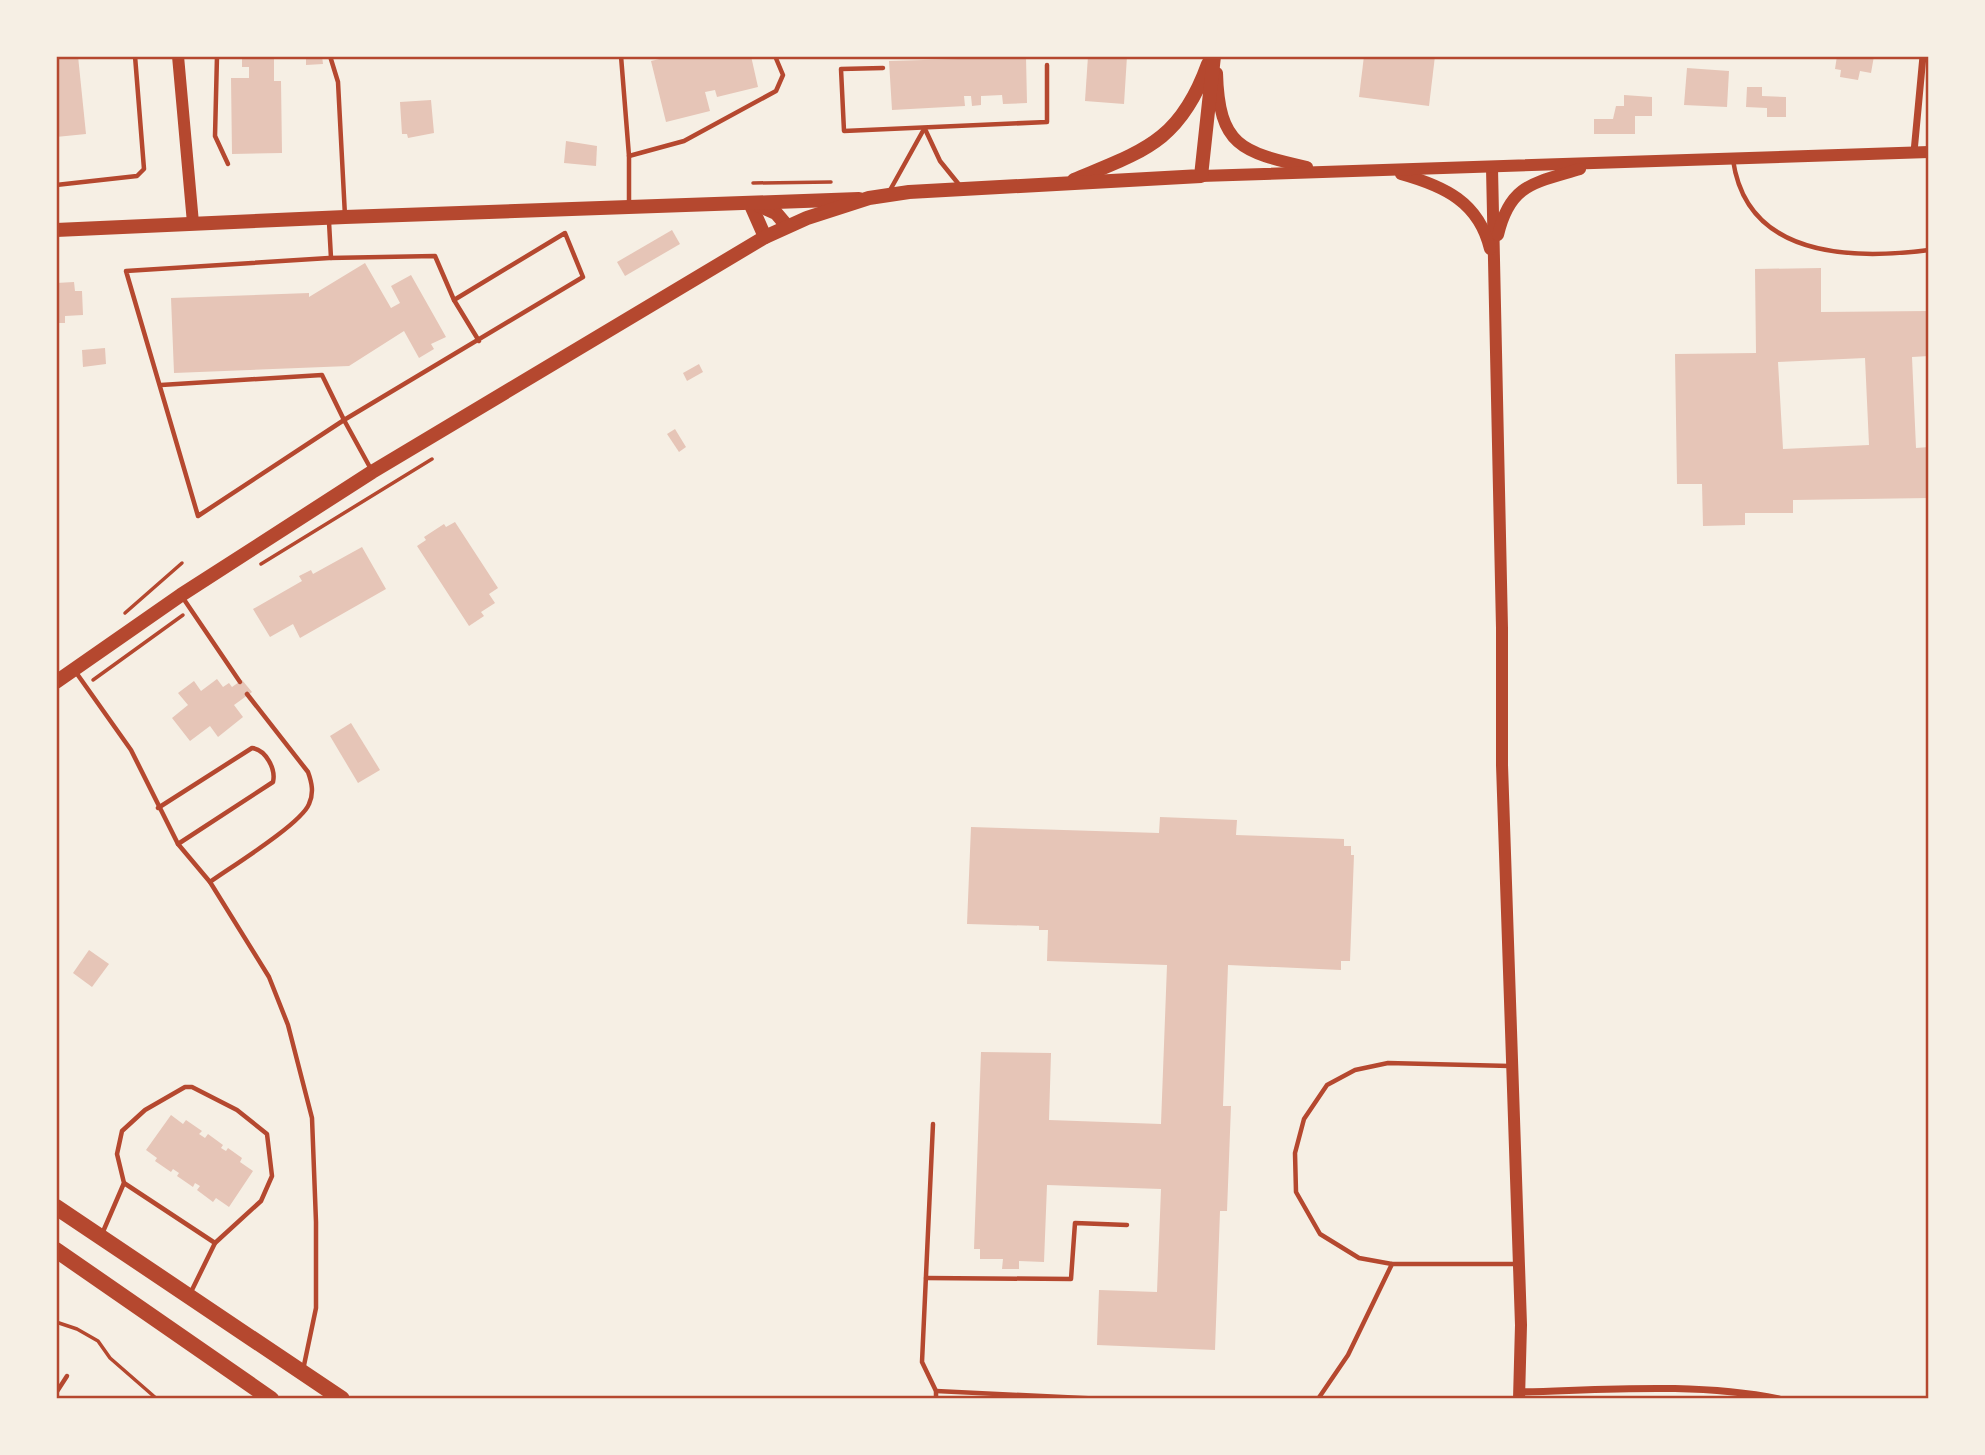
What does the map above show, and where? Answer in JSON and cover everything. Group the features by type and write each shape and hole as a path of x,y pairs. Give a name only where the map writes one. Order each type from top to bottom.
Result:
{"highway":[{"path":"56,1208 342,1399"},
{"path":"56,1250 271,1399"}],"main road":[{"path":"56,230 345,216 869,198 962,188 1201,176 1214,56"},
{"path":"1063,184 1138,154 1158,142 1183,112 1214,56"},
{"path":"56,682 181,595 372,472 765,237 787,226 869,198"},
{"path":"750,203 776,213 787,226"},
{"path":"750,203 765,237"}],"street":[{"path":"178,56 193,223"},
{"path":"1214,56 1220,114 1233,139 1248,151 1324,171"},
{"path":"1914,152 1923,56"},
{"path":"1201,176 1929,152"},
{"path":"1494,270 1503,214 1514,195 1529,185 1595,164"},
{"path":"1492,168 1502,628 1502,765 1520,1264 1519,1395 1701,1390 1745,1392 1779,1399"},
{"path":"1384,170 1427,181 1452,191 1467,204 1487,239 1494,270"}],"lane":[{"path":"56,185 137,176 144,169 135,56"},
{"path":"218,56 215,136 228,164"},
{"path":"330,56 338,82 345,216"},
{"path":"621,56 629,156 629,206"},
{"path":"629,156 684,141 776,91 783,75 775,56"},
{"path":"883,68 841,69 844,131 1047,122 1048,65"},
{"path":"925,129 940,162 962,188"},
{"path":"888,195 925,129"},
{"path":"1733,159 1736,179 1752,209 1772,231 1801,245 1840,253 1929,250"},
{"path":"329,217 331,258"},
{"path":"454,300 565,233 583,277 479,341 344,420 198,516 126,271 331,258 435,256 454,300 479,341"},
{"path":"161,385 322,375 372,472"},
{"path":"181,595 240,682"},
{"path":"74,670 131,750 178,844 210,882 269,977 288,1025 312,1118 316,1308 302,1373"},
{"path":"210,882 309,806 313,787 308,772 247,694"},
{"path":"158,808 252,747 262,752 272,767 273,782 178,844"},
{"path":"1511,1066 1388,1063 1355,1070 1327,1085 1304,1119 1295,1153 1296,1192 1320,1234 1359,1258 1392,1264 1520,1264"},
{"path":"100,1238 124,1183 117,1154 121,1131 145,1110 185,1087 192,1087 237,1110 267,1134 272,1176 261,1201 215,1243 188,1298"},
{"path":"933,1124 922,1362 936,1391 936,1399"},
{"path":"124,1183 215,1243"},
{"path":"926,1278 1071,1279 1074,1223 1127,1225"},
{"path":"1318,1399 1348,1355 1392,1264"},
{"path":"56,1393 67,1376"},
{"path":"936,1391 1104,1399"}],"path":[{"path":"752,183 831,182"},
{"path":"256,568 432,459"},
{"path":"123,615 182,563"},
{"path":"85,685 191,610"},
{"path":"56,1322 77,1329 98,1342 110,1358 157,1399"}],"building":[{"path":"56,56 78,56 86,134 56,137"},
{"path":"242,56 274,56 274,81 281,81 282,153 232,154 231,78 249,78 249,67 242,67"},
{"path":"306,56 322,56 323,64 306,65"},
{"path":"672,56 751,56 758,87 717,97 715,90 705,92 710,111 666,122 651,61"},
{"path":"1088,56 1127,56 1124,104 1085,101"},
{"path":"1364,56 1435,56 1429,106 1359,97"},
{"path":"1837,56 1874,56 1871,73 1860,71 1858,80 1840,77 1841,70 1835,69"},
{"path":"1026,57 1027,103 1003,104 1002,95 981,96 981,105 972,106 971,96 964,96 965,106 892,110 889,61"},
{"path":"1687,68 1729,71 1727,107 1684,105"},
{"path":"1747,87 1762,87 1762,96 1786,97 1786,117 1767,117 1767,108 1746,107"},
{"path":"1624,95 1652,97 1652,116 1635,116 1635,134 1594,134 1594,119 1613,119 1616,106 1624,106"},
{"path":"431,100 434,133 408,138 407,134 402,134 400,102"},
{"path":"566,141 597,146 596,166 564,163"},
{"path":"672,230 680,244 625,276 617,262"},
{"path":"365,263 391,308 400,303 391,286 411,275 446,337 431,344 434,349 419,358 404,331 349,366 174,373 171,298 309,293 309,297"},
{"path":"1821,268 1821,312 1929,311 1929,356 1912,357 1916,448 1929,447 1929,498 1793,500 1793,513 1745,513 1745,525 1703,526 1702,484 1677,484 1675,354 1756,353 1755,269","holes":["1865,358 1869,445 1783,449 1778,362"]},
{"path":"74,282 75,291 82,291 83,315 65,316 65,323 56,323 56,283"},
{"path":"105,348 106,364 83,367 82,350"},
{"path":"699,364 703,372 687,381 683,373"},
{"path":"675,429 686,447 679,452 667,434"},
{"path":"455,522 498,588 489,594 495,603 481,612 484,616 469,626 417,546 426,540 424,537 444,524 446,527"},
{"path":"362,547 386,589 300,638 293,624 270,637 253,609 302,581 299,576 311,570 313,574"},
{"path":"217,679 223,687 229,683 232,687 242,680 252,692 234,705 243,717 218,737 210,726 190,741 172,718 188,705 178,693 194,681 201,691"},
{"path":"351,723 380,770 358,783 330,736"},
{"path":"1160,817 1237,820 1236,835 1344,839 1344,846 1351,846 1351,855 1354,855 1350,961 1341,961 1341,970 1228,965 1223,1106 1231,1106 1227,1211 1220,1211 1215,1350 1097,1345 1099,1290 1157,1292 1161,1189 1047,1185 1044,1262 1019,1261 1019,1269 1002,1269 1003,1259 980,1259 980,1249 974,1249 981,1052 1051,1053 1049,1120 1161,1124 1167,965 1047,961 1048,930 1039,930 1039,926 967,924 971,827 1159,833"},
{"path":"89,950 109,964 92,987 73,973"},
{"path":"171,1115 183,1124 186,1120 202,1131 199,1134 205,1138 208,1134 223,1145 221,1148 226,1151 228,1148 242,1158 240,1162 253,1171 229,1207 216,1198 213,1202 197,1190 200,1186 195,1183 193,1187 177,1176 179,1173 173,1169 171,1172 155,1161 157,1158 146,1150"}]}
